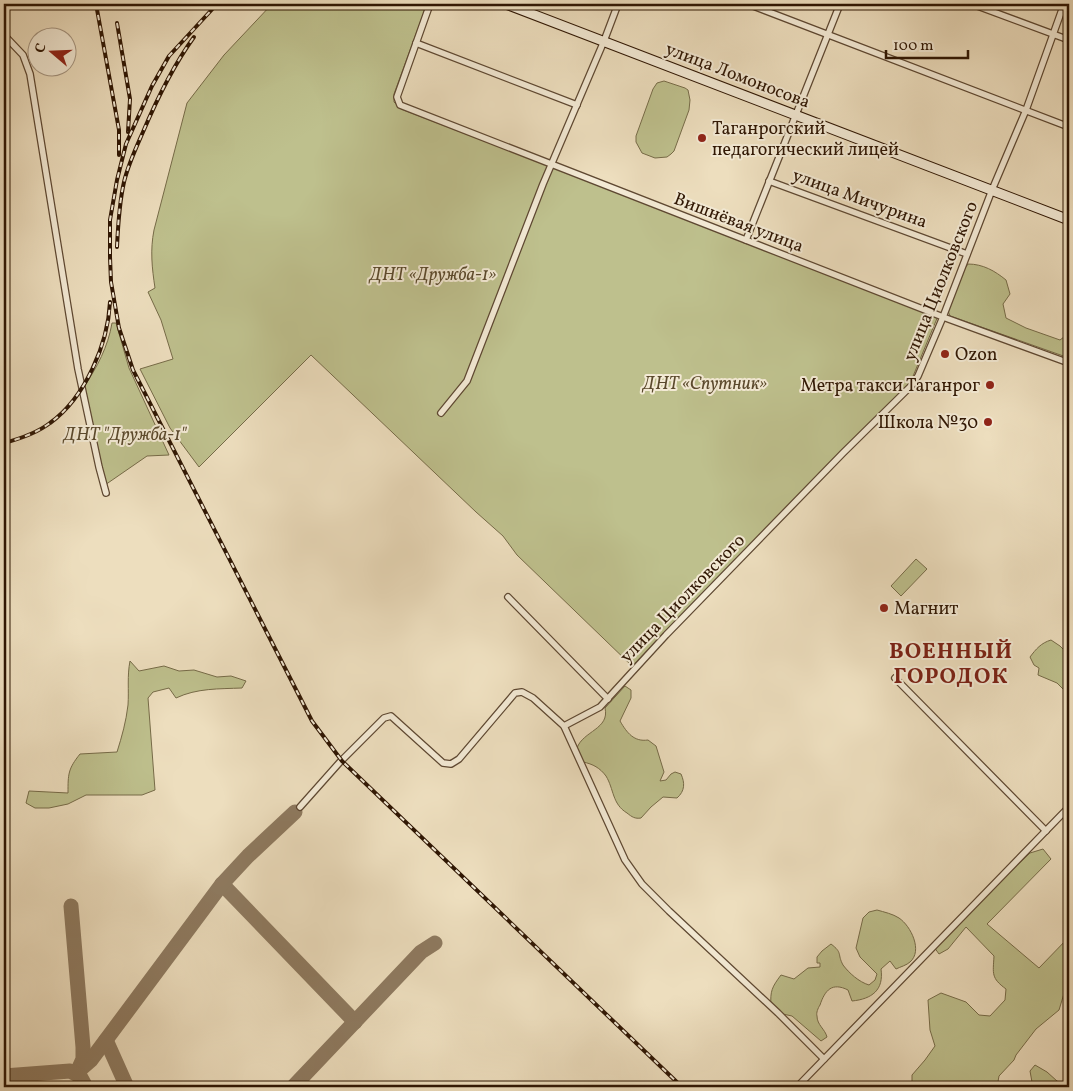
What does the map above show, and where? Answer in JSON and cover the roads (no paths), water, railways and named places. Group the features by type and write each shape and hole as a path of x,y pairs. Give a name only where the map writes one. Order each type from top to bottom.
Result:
{"street":[{"path":"430,4 416,43 578,104"},
{"name":"улица Ломоносова","path":"506,4 797,114 1069,220"},
{"path":"441,413 467,382 552,164 618,4"},
{"path":"748,4 1069,128"},
{"path":"746,240 840,4"},
{"path":"972,4 1069,40"},
{"name":"улица Циолковского","path":"564,726 600,707 843,453 912,386 943,317 992,190 1026,110 1052,33 1064,4"},
{"path":"4,35 23,55 30,74 78,369 106,493"},
{"name":"Вишнёвая улица","path":"416,43 397,97 400,105 943,317 1069,363"},
{"name":"улица Мичурина","path":"770,181 968,254"},
{"path":"508,597 608,699"},
{"path":"895,678 1046,831"},
{"path":"300,807 344,758 384,718 391,716 443,763 451,764 459,759 515,693 522,692 533,698 564,726 625,860 642,884 824,1059"},
{"path":"797,1087 1069,807"}],"railway":[{"path":"96,4 119,130 119,155"},
{"path":"217,4 169,56 152,86 126,144 117,180 110,220 111,282 119,328 133,370 312,721 342,761 682,1087"},
{"path":"117,23 130,99 128,132"},
{"path":"117,247 121,198 130,163 166,83 194,37"},
{"path":"4,443 16,440 45,427 63,412 74,399 84,385 99,352 105,335 110,302"}],"place":[{"name":"Таганрогский педагогический лицей","path":"702,138"},
{"name":"Ozon","path":"945,354"},
{"name":"Метра такси Таганрог","path":"990,385"},
{"name":"Школа №30","path":"988,422"},
{"name":"Магнит","path":"884,608"}],"district":[{"name":"ВОЕННЫЙ ГОРОДОК","path":"951,662"}],"park label":[{"name":"ДНТ «Дружба-1»","path":"433,274"},
{"name":"ДНТ «Спутник»","path":"705,383"},
{"name":"ДНТ \"Дружба-1\"","path":"125,434"}]}
